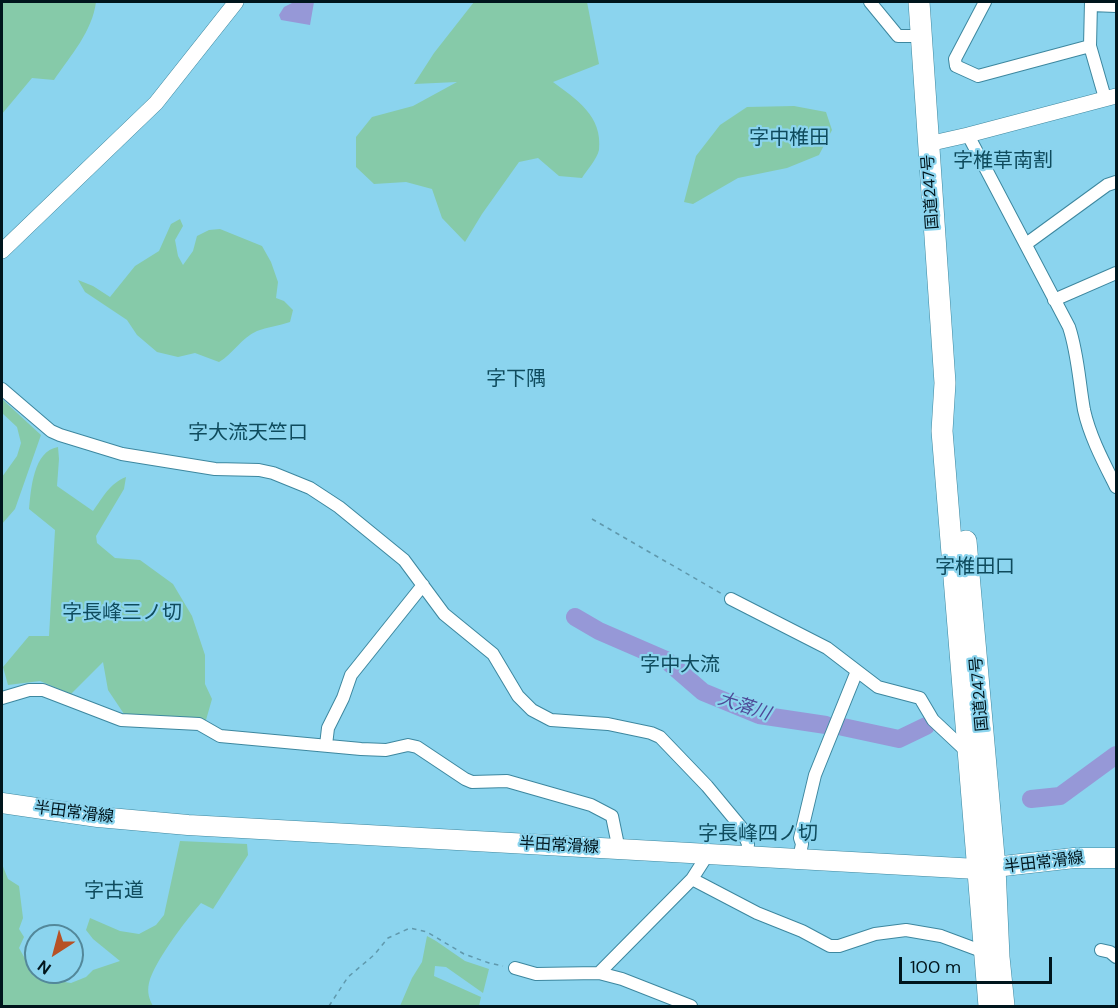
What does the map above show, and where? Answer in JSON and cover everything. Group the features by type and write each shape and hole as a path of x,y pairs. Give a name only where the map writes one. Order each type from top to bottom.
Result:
{"highway":[{"name":"国道247号","path":"919,2 945,383 942,430 969,750 1004,1006"},
{"name":"国道247号","path":"945,383 956,430 986,869 984,952 989,1006"}],"main road":[{"name":"半田常滑線","path":"2,803 144,822 799,860 986,869 1074,858 1116,858"}],"street":[{"path":"2,251 156,103 236,2"},
{"path":"870,2 898,36 921,36"},
{"path":"985,2 955,59 956,66 978,76 1090,46"},
{"path":"928,144 1111,97 1090,46 1091,3 1116,6"},
{"path":"968,135 1072,337 1084,411 1091,435 1116,487"},
{"path":"1026,244 1107,185 1116,182"},
{"path":"1054,300 1116,273"},
{"path":"2,389 51,431 60,435 122,454 214,469 258,470 287,477 325,497 399,555 444,614 493,654 518,696 532,710 550,720 608,724 651,733 660,738 741,827 748,844 747,856"},
{"path":"326,745 328,728 343,699 351,675 423,585"},
{"path":"731,599 816,641 878,687 920,698 933,720 964,749 969,750"},
{"path":"799,860 802,844 800,838 815,775 857,671"},
{"path":"2,698 29,690 43,690 121,720 199,724 220,736 361,749 386,750 408,745 417,747 472,782 507,781 591,805 612,816 619,850"},
{"path":"599,973 692,879 708,854"},
{"path":"692,879 757,914 802,931 830,946 839,946 875,934 906,930 941,936 984,952"},
{"path":"1101,951 1110,952 1116,957"},
{"path":"515,968 536,974 599,973 622,979 691,1006"}],"path":[{"path":"592,519 731,599"},
{"path":"329,1006 348,977 374,955 388,938 410,928 427,932 464,954 515,968"}],"green space":[{"path":"2,2 96,2 85,33 54,80 32,78 2,114"},
{"path":"474,2 587,2 599,64 553,82 579,102 592,118 597,127 599,150 582,178 559,176 538,158 519,162 465,242 442,218 432,189 406,182 374,184 356,167 356,137 372,117 413,106 457,82 414,84 434,53"},
{"path":"794,106 826,112 832,130 819,155 787,168 738,178 693,204 684,202 696,156 720,125 747,107"},
{"path":"180,219 183,226 175,240 178,256 183,265 193,251 197,236 209,230 220,229 262,246 278,282 276,298 284,301 293,310 290,322 251,334 219,362 195,353 178,357 157,352 137,335 127,320 85,292 78,280 110,297 135,266 159,251 171,224"},
{"path":"2,399 41,435 15,509 2,524 2,477 17,456 21,443 17,427 2,413"},
{"path":"58,447 57,486 93,511 111,487 126,477 124,489 96,536 97,543 115,558 140,560 173,584 192,616 205,655 205,684 212,699 206,720 126,717 108,690 103,662 71,694 40,681 8,685 3,667 29,636 49,636 55,530 29,509 32,482 38,463 50,450"},
{"path":"180,841 247,844 248,855 213,909 201,903 164,953 149,983 150,1001 153,1006 2,1006 2,864 8,879 19,886 23,918 19,929 24,937 19,948 24,957 24,984 84,984 84,978 93,970 120,961 93,939 86,930 90,918 120,931 139,934 156,925 164,915"},
{"path":"427,936 465,961 489,969 483,993 446,967 435,966 434,976 481,997 479,1006 400,1006 422,962"}],"water":[{"path":"294,2 314,2 310,25 281,20 279,15 284,7"}],"waterway":[{"name":"大落川","path":"575,617 599,631 666,660 703,692 759,715 826,725"},
{"name":"大落川","path":"843,727 899,739 926,726"},
{"name":"大落川","path":"1031,799 1060,796 1116,755"}],"district":[{"name":"字中椎田","path":"789,139"},
{"name":"字椎草南割","path":"1003,162"},
{"name":"字下隅","path":"516,380"},
{"name":"字大流天竺口","path":"248,434"},
{"name":"字椎田口","path":"975,568"},
{"name":"字長峰三ノ切","path":"122,614"},
{"name":"字中大流","path":"680,666"},
{"name":"字長峰四ノ切","path":"758,835"},
{"name":"字古道","path":"114,892"}]}
